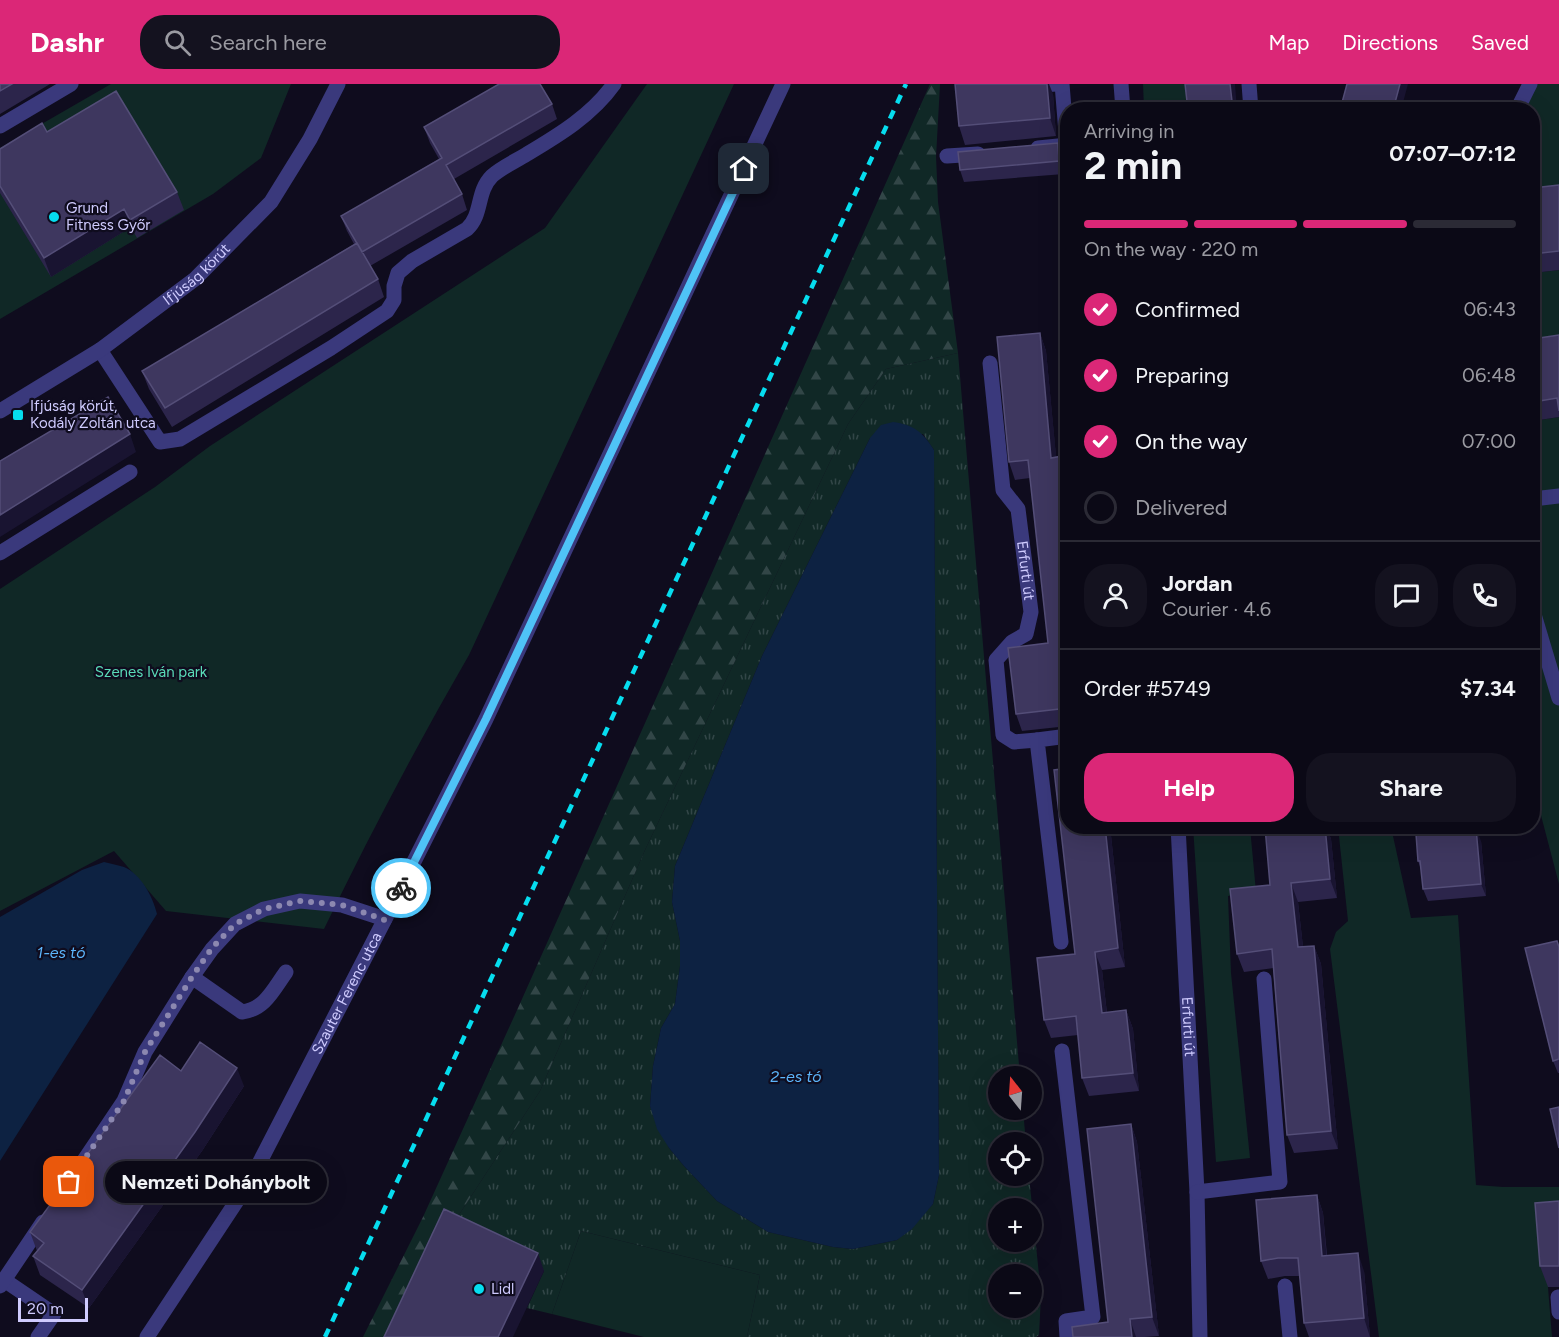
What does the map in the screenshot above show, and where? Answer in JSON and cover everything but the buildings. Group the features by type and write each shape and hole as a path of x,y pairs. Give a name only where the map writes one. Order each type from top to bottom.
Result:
{"street":[{"path":"0,126 71,84"},
{"name":"Ifjúság körút","path":"0,411 100,350 195,279 271,202 310,139 338,84"},
{"path":"100,350 160,442 180,439 331,348 387,310 394,300 394,286 398,273 412,261 467,229 474,222 484,184 489,179 564,132 603,100 614,84"},
{"name":"Szauter Ferenc utca","path":"147,1337 250,1181 385,920 491,708 783,84"},
{"path":"1009,88 1056,84"},
{"path":"1062,84 1063,102"},
{"path":"1121,84 1122,102"},
{"path":"1249,84 1250,102"},
{"path":"1521,102 1530,84"},
{"path":"1023,149 1060,146"},
{"path":"947,156 990,152"},
{"name":"Erfurti út","path":"990,363 1003,490 1018,508 1031,612 1026,634 1012,642 996,660 1003,735 1014,742 1060,737"},
{"path":"0,553 130,472"},
{"path":"1540,498 1559,496"},
{"path":"1540,634 1559,698"},
{"path":"1037,740 1061,942"},
{"name":"Erfurti út","path":"1178,834 1197,1192 1200,1337"},
{"path":"76,1172 124,1101 145,1052 192,977 212,948 235,924 264,909 300,901 342,905 385,920"},
{"path":"192,977 242,1012 253,1010 261,1005 286,972"},
{"path":"1197,1192 1280,1182 1264,980"},
{"path":"1062,1051 1093,1317 1066,1321 1067,1337"},
{"path":"39,1337 54,1314 2,1283 50,1211"},
{"path":"1285,1286 1290,1337"}],"green space":[{"path":"111,84 291,84 261,158 213,194 0,319 0,148"},
{"name":"Szenes Iván park","path":"647,84 734,84 469,655 394,791 324,929 166,911 114,851 0,911 0,589 155,487 210,446 545,228"},
{"path":"930,84 940,84 936,157 938,202 958,353 886,369 848,424 645,850 540,1091 451,1227 399,1337 363,1337 423,1217 518,1008"},
{"path":"1143,84 1190,84 1191,102 1144,102"},
{"path":"1530,84 1559,84 1559,204 1540,206 1540,102 1521,102"},
{"path":"1559,270 1559,354 1540,357 1540,272"},
{"path":"958,353 1019,1066 988,1066 988,1120 1024,1120 1025,1132 988,1132 988,1186 1030,1186 1031,1198 988,1198 988,1252 1037,1252 1038,1264 988,1264 988,1318 1040,1318 1039,1335 1036,1337 747,1337 760,1275 581,1231 552,1314 527,1308 544,1271 451,1227 540,1091 645,850 848,424 886,369","holes":["923,434 934,450 939,1175 933,1204 897,1240 853,1249 833,1247 768,1232 717,1201 669,1148 650,1106 653,1066 661,1028 675,1004 680,966 680,941 672,902 675,866 762,656 870,438"]},
{"path":"1559,417 1559,884 1540,812 1540,420"},
{"path":"1193,834 1251,834 1256,892 1228,896 1231,973 1250,1158 1216,1162"},
{"path":"1339,834 1393,834 1411,918 1458,915 1476,1185 1559,1187 1559,1223 1548,1287 1552,1337 1379,1337 1330,949 1336,932 1348,921"},
{"path":"581,1231 760,1275 747,1337 644,1337 552,1314"}],"water":[{"name":"2-es tó","path":"893,422 917,430 934,450 939,1175 933,1204 912,1229 897,1240 853,1249 833,1247 768,1232 717,1201 669,1148 657,1129 650,1106 653,1066 661,1028 675,1004 680,966 680,941 672,902 675,866 762,656 870,438 881,425"},
{"name":"1-es tó","path":"104,862 124,867 136,875 153,900 157,914 0,1161 0,917 82,870"}],"railway":[{"path":"325,1337 906,84"}],"way so far":[{"path":"69,1182 124,1101 145,1052 192,977 212,948 235,924 264,909 300,901 342,905 385,920 401,888"}],"place":[{"name":"Grund Fitness Győr","path":"54,217"},
{"name":"Ifjúság körút, Kodály Zoltán utca","path":"18,415"},
{"name":"Nemzeti Dohánybolt","path":"69,1182"},
{"name":"Lidl","path":"479,1289"}],"route":[{"path":"401,888 486,719 744,169"}]}
